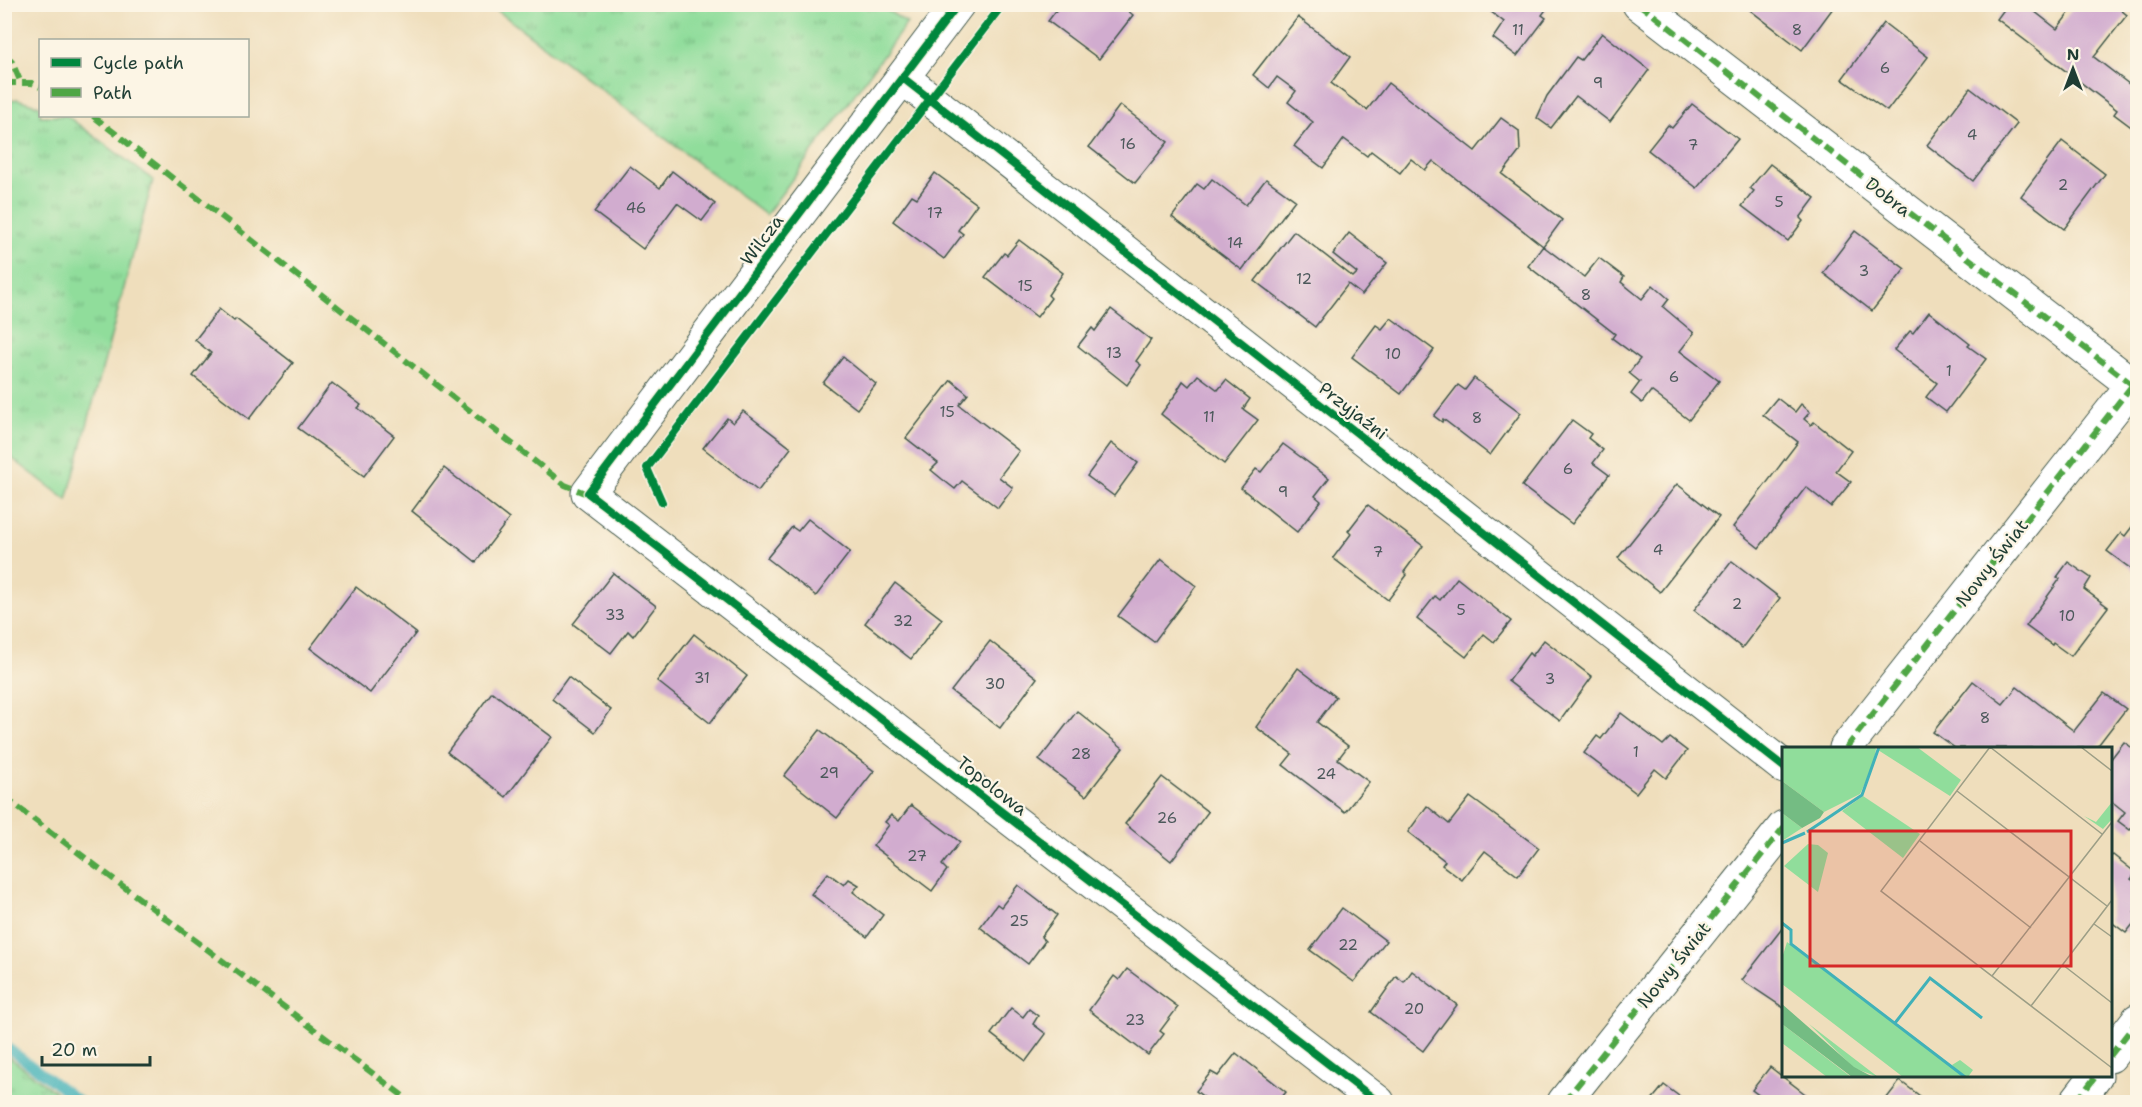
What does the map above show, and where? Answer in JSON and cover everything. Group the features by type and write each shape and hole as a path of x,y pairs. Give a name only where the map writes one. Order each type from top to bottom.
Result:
{"street":[{"name":"Wilcza","path":"588,493 958,4"},
{"name":"Dobra","path":"1639,4 2136,384"},
{"name":"Przyjaźni","path":"903,78 1782,765"},
{"name":"Nowy Świat","path":"1847,747 2136,384"},
{"name":"Topolowa","path":"588,493 1378,1102"},
{"name":"Nowy Świat","path":"1564,1102 1782,830"},
{"path":"2112,1053 2138,1020"},
{"path":"2077,1102 2095,1077"}],"green space":[{"path":"490,5 879,5 907,23 766,215"},
{"path":"17,99 39,106 39,117 68,117 153,180 67,500 5,453 4,102"},
{"path":"5,1054 68,1102 5,1102"}],"building":[{"path":"1061,4 1120,4 1133,15 1099,59 1048,21"},
{"path":"1481,4 1550,4 1542,15 1546,18 1517,56 1493,38 1504,22"},
{"path":"1754,4 1836,4 1802,50 1750,10"},
{"path":"2008,4 2025,4 2057,29 2076,4 2102,4 2107,9 2113,4 2127,15 2094,57 2138,91 2138,132 2114,114 2117,110 1997,19"},
{"path":"1298,17 1350,57 1331,83 1367,110 1388,83 1475,151 1501,118 1519,131 1520,151 1502,174 1562,220 1543,246 1433,161 1425,170 1411,159 1400,173 1371,151 1367,156 1344,139 1323,168 1294,146 1313,122 1288,102 1296,91 1277,77 1269,88 1253,75"},
{"path":"1884,23 1928,57 1887,111 1842,79"},
{"path":"1602,33 1649,70 1610,122 1576,96 1551,128 1537,118 1547,96 1576,57 1581,60"},
{"path":"1970,88 2017,124 1973,181 1927,145"},
{"path":"1692,104 1738,139 1697,188 1648,150 1668,125 1672,128"},
{"path":"1120,105 1168,142 1135,183 1089,147"},
{"path":"2062,141 2105,174 2064,229 2021,196"},
{"path":"1770,164 1815,198 1800,218 1803,221 1788,241 1742,206 1754,191 1750,188"},
{"path":"630,166 660,188 672,171 715,204 702,221 677,203 643,249 594,212"},
{"path":"935,173 977,204 958,230 963,234 944,259 893,221 912,195 917,198"},
{"path":"1212,179 1246,205 1266,179 1295,200 1242,270 1172,217 1197,184 1204,189"},
{"path":"1294,231 1353,277 1357,273 1333,254 1349,233 1387,263 1362,295 1348,284 1315,327 1255,281"},
{"path":"1855,231 1905,269 1872,311 1823,273"},
{"path":"1019,240 1063,273 1048,295 1051,298 1037,317 985,277 1004,253 1007,255"},
{"path":"1543,246 1584,277 1599,258 1624,277 1621,282 1642,299 1653,285 1669,299 1663,307 1694,333 1680,351 1719,381 1689,420 1651,391 1642,403 1631,394 1640,382 1629,373 1640,359 1612,338 1615,334 1528,266"},
{"path":"219,309 234,321 236,319 293,363 249,419 193,376 211,353 195,340"},
{"path":"1111,309 1151,340 1136,361 1141,365 1127,385 1078,346 1092,328 1095,331"},
{"path":"1929,312 1986,359 1946,412 1926,397 1937,383 1894,350 1910,331 1913,333"},
{"path":"1391,318 1434,350 1401,394 1352,357 1376,325 1382,329"},
{"path":"843,357 876,384 857,409 823,383"},
{"path":"1198,375 1218,390 1226,380 1250,399 1243,409 1258,420 1224,464 1161,414 1183,381 1189,386"},
{"path":"1474,378 1521,413 1490,455 1443,419 1442,422 1434,416 1458,385 1465,390"},
{"path":"951,380 968,394 959,405 1019,451 999,477 1013,488 998,508 962,481 955,489 931,470 938,463 906,438"},
{"path":"332,383 361,405 358,408 394,436 364,476 298,428"},
{"path":"1777,398 1795,412 1801,404 1810,412 1804,419 1811,425 1814,422 1851,451 1836,471 1851,482 1831,507 1806,487 1759,548 1733,527 1798,442 1763,415"},
{"path":"743,411 791,448 758,491 703,448 727,418 733,423"},
{"path":"1572,420 1591,434 1588,438 1603,450 1593,463 1609,475 1572,524 1522,486"},
{"path":"1111,443 1138,463 1114,496 1087,476"},
{"path":"1283,444 1329,478 1315,496 1321,501 1297,532 1241,488 1256,469 1261,472"},
{"path":"444,468 509,519 476,562 412,511"},
{"path":"1677,484 1719,517 1660,592 1618,558"},
{"path":"1368,505 1423,546 1404,572 1407,575 1388,600 1333,558 1351,534 1348,531"},
{"path":"808,519 850,552 816,596 767,558 792,527 798,531"},
{"path":"2138,519 2138,574 2107,551 2121,533 2125,536"},
{"path":"1161,559 1196,586 1154,642 1118,616"},
{"path":"1732,561 1780,598 1742,648 1694,610"},
{"path":"2068,562 2091,578 2084,589 2108,607 2071,656 2026,626 2060,579 2057,577"},
{"path":"613,573 656,606 633,636 628,631 611,653 573,624"},
{"path":"1457,578 1511,621 1494,642 1484,634 1466,657 1417,619 1435,596 1440,600"},
{"path":"895,583 942,619 911,659 865,623"},
{"path":"356,587 416,633 370,693 310,648"},
{"path":"694,634 747,676 710,723 657,681"},
{"path":"1544,640 1592,677 1560,721 1508,681 1529,653 1532,656"},
{"path":"990,641 1037,678 1000,728 951,691"},
{"path":"1298,668 1336,697 1317,722 1348,746 1338,759 1369,782 1345,812 1283,765 1292,754 1256,727"},
{"path":"568,677 611,710 595,732 552,699"},
{"path":"1973,681 2003,704 2017,687 2074,731 2104,693 2126,709 2097,747 1954,747 1933,732"},
{"path":"492,692 552,737 506,797 447,752"},
{"path":"1077,711 1123,748 1086,796 1039,760"},
{"path":"1621,713 1663,745 1670,738 1687,751 1666,778 1655,769 1636,793 1584,753 1597,736 1601,739"},
{"path":"820,730 874,771 837,818 784,776"},
{"path":"2124,742 2138,752 2138,821 2130,830 2118,821 2125,812 2112,802 2112,757"},
{"path":"1162,777 1208,812 1171,861 1125,824"},
{"path":"1470,797 1539,848 1518,876 1485,851 1462,880 1442,865 1445,861 1408,832 1427,806 1449,824"},
{"path":"911,805 960,842 942,865 947,870 932,891 873,846 889,825 885,822 891,815 899,821"},
{"path":"2112,856 2136,873 2131,879 2138,884 2138,907 2134,912 2138,918 2126,933 2112,922"},
{"path":"828,873 844,885 849,879 859,885 853,892 883,915 867,937 811,894"},
{"path":"1018,885 1057,915 1041,937 1045,941 1028,964 980,927 997,904 1001,907"},
{"path":"1342,908 1386,941 1354,982 1310,950"},
{"path":"1782,929 1782,1007 1742,980"},
{"path":"1127,969 1178,1007 1160,1031 1164,1034 1148,1055 1089,1010 1114,976 1119,980"},
{"path":"1412,971 1457,1005 1423,1051 1371,1012 1396,976 1404,982"},
{"path":"1011,1008 1023,1017 1029,1009 1038,1016 1033,1024 1046,1034 1026,1061 991,1034"},
{"path":"1236,1053 1286,1092 1278,1102 1210,1102 1196,1091 1211,1072 1218,1076"},
{"path":"1770,1067 1817,1102 1768,1102 1752,1090"},
{"path":"1900,1081 1928,1102 1890,1102 1886,1099"},
{"path":"1664,1085 1687,1102 1650,1102"}],"waterway":[{"path":"4,1045 80,1102"}],"marked path":[{"path":"1639,4 2138,389"},
{"path":"4,54 12,62 21,83"},
{"path":"4,83 32,83 39,86"},
{"path":"94,117 565,485 592,496"},
{"path":"1847,747 2138,378"},
{"path":"4,797 411,1102"},
{"path":"1564,1102 1782,830"},
{"path":"2112,1053 2138,1020"},
{"path":"2076,1102 2095,1077"}],"cycle path":[{"path":"958,4 588,493 1378,1102"},
{"path":"662,502 647,468 1003,4"},
{"path":"903,78 1782,765"}]}
